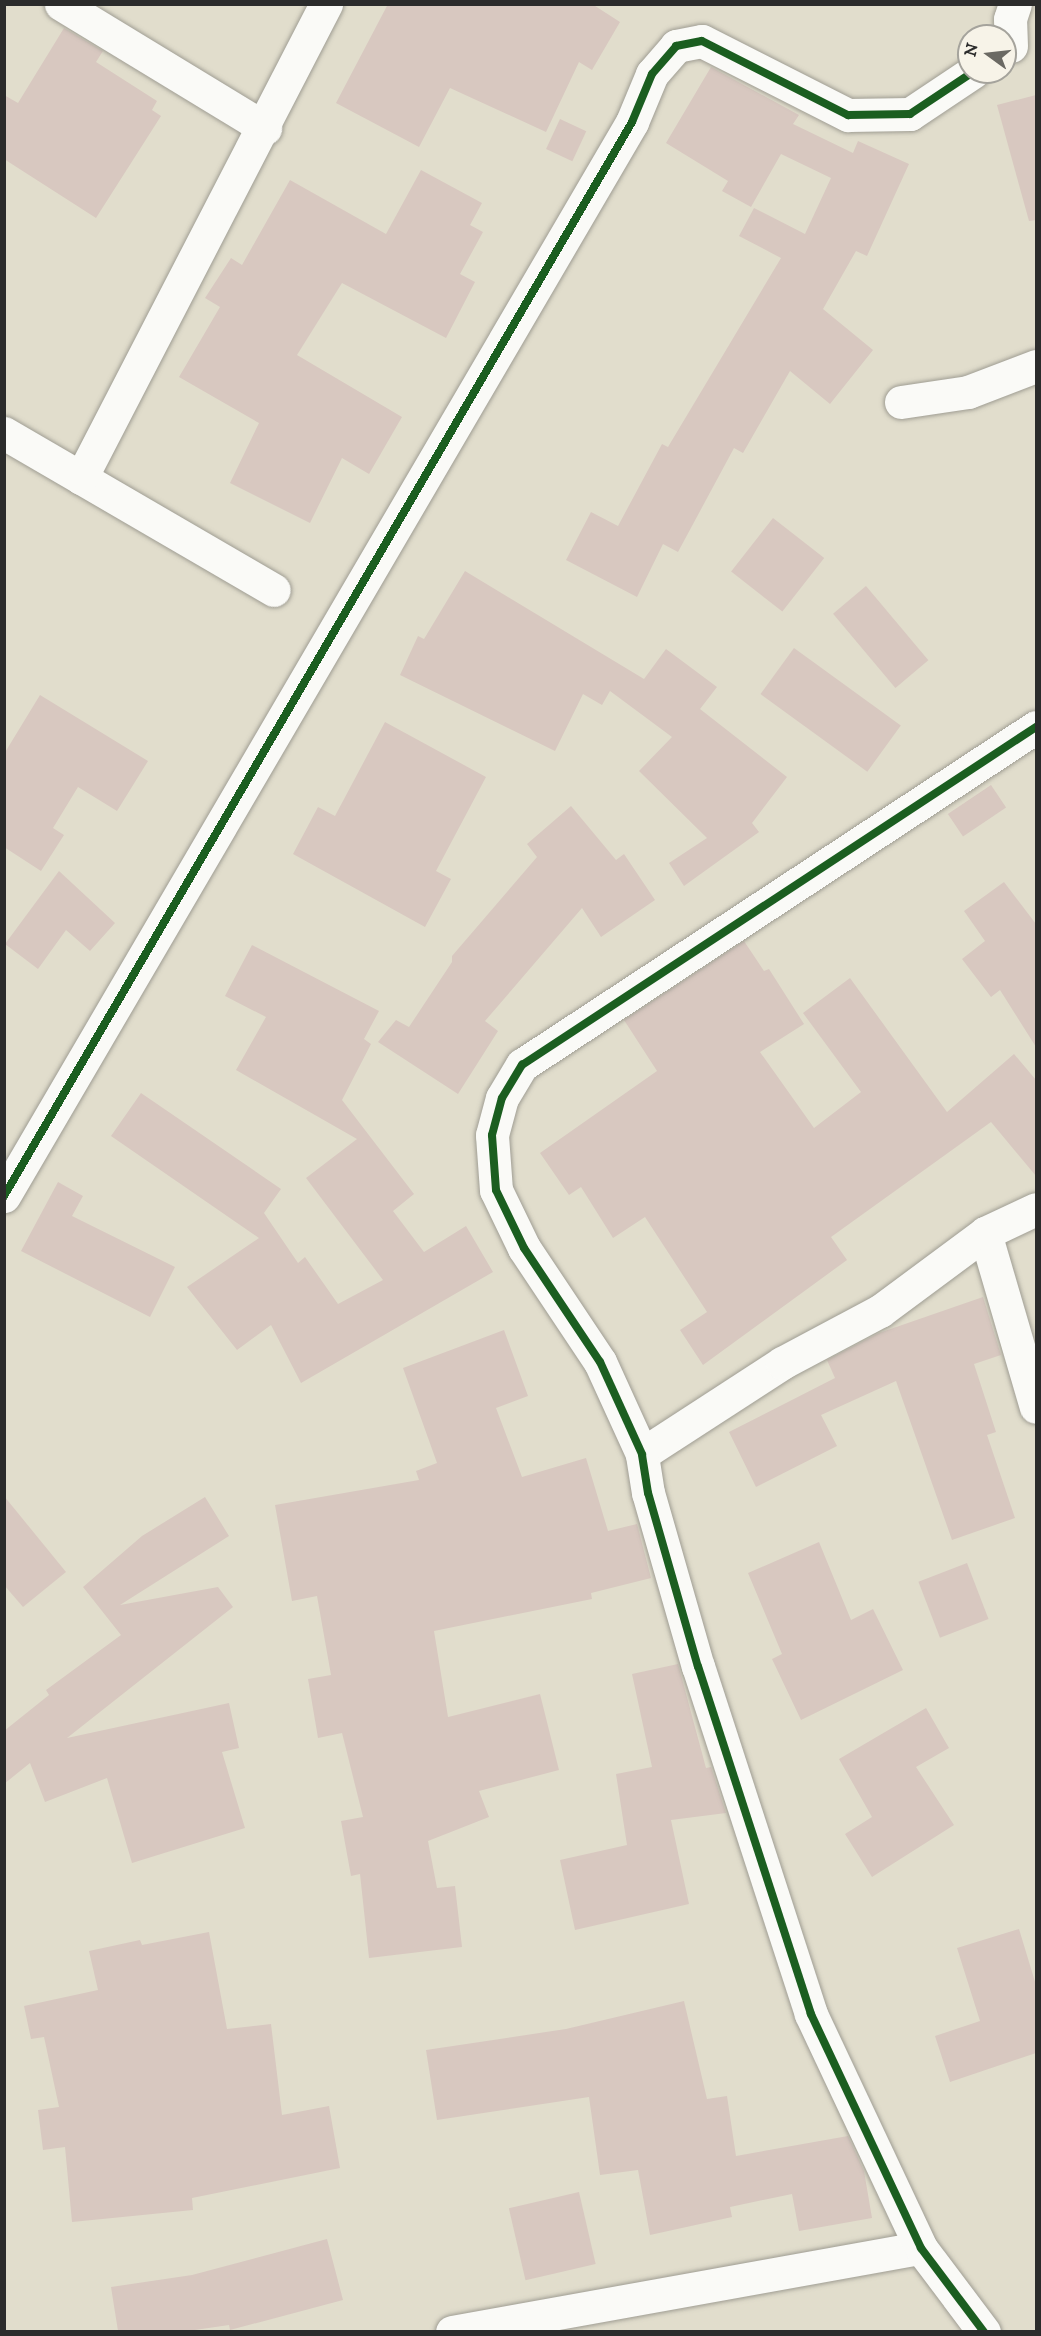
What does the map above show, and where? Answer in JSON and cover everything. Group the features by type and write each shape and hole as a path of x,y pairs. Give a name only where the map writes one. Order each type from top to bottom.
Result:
{"street":[{"path":"61,4 265,128"},
{"path":"81,478 265,128 326,4"},
{"path":"1015,4 1010,19 1018,45"},
{"path":"4,1196 632,122 652,74 676,46 702,41 848,115 910,114 957,83"},
{"path":"901,402 968,392 1036,366"},
{"path":"4,433 274,590"},
{"path":"984,2331 921,2248 811,2014 698,1666 648,1493 642,1454 600,1362 524,1248 496,1190 492,1135 502,1098 522,1065 1036,727"},
{"path":"642,1454 782,1364 880,1311 986,1233 1036,1209"},
{"path":"986,1233 1036,1407"},
{"path":"452,2331 921,2248"}],"building":[{"path":"388,4 592,4 620,22 592,70 579,62 546,132 450,88 419,147 336,103"},
{"path":"64,28 103,51 96,62 157,101 152,110 161,116 96,218 4,159 4,95 18,103"},
{"path":"711,67 799,115 793,124 853,153 858,141 909,164 867,256 856,251 823,309 873,350 830,404 790,371 743,453 734,448 678,552 663,544 637,597 566,560 591,512 618,526 662,444 668,447 781,258 739,236 754,208 805,234 831,178 781,154 751,207 722,191 728,181 666,143"},
{"path":"1036,95 1036,220 1029,221 997,105"},
{"path":"560,119 586,131 572,161 546,149"},
{"path":"421,170 482,203 470,225 483,232 460,274 475,282 446,338 342,283 297,355 402,417 369,474 342,458 310,523 230,483 259,423 179,377 220,307 205,298 231,258 242,265 290,180 386,234"},
{"path":"773,518 824,558 782,612 731,572"},
{"path":"465,571 644,679 666,649 717,687 700,709 787,777 752,823 759,832 684,886 669,863 707,838 639,771 672,737 610,691 602,705 583,694 555,751 400,675 418,636 424,639"},
{"path":"866,586 928,660 895,688 833,614"},
{"path":"794,648 901,726 867,772 760,694"},
{"path":"40,695 148,761 117,811 78,787 53,828 64,835 41,871 4,847 4,754"},
{"path":"385,722 486,777 436,871 451,879 425,927 293,854 318,807 335,816"},
{"path":"991,785 1006,807 963,836 948,814"},
{"path":"571,806 616,860 624,854 655,900 601,937 582,908 485,1021 498,1031 458,1094 378,1042 396,1020 409,1027 452,962 452,956 537,857 527,844"},
{"path":"59,871 115,923 90,951 66,930 38,969 5,944"},
{"path":"1004,882 1036,924 1036,1047 1000,990 991,997 962,959 985,941 964,911"},
{"path":"744,941 764,971 769,969 804,1024 760,1052 814,1128 861,1092 803,1013 850,978 947,1112 1014,1054 1036,1080 1036,1176 991,1122 831,1237 847,1260 703,1365 680,1330 707,1312 645,1217 613,1238 581,1187 569,1195 540,1153 657,1071 624,1020"},
{"path":"252,945 379,1011 364,1039 371,1044 342,1100 414,1194 393,1211 424,1252 466,1226 493,1272 301,1383 271,1325 237,1350 187,1287 259,1238 111,1136 141,1093 281,1189 264,1213 298,1263 305,1257 338,1304 383,1280 306,1178 357,1139 236,1070 266,1017 225,996"},
{"path":"58,1182 83,1196 72,1216 175,1267 150,1317 21,1251"},
{"path":"983,1297 1001,1355 974,1364 996,1432 987,1435 1015,1518 952,1540 896,1381 821,1415 837,1446 756,1487 729,1432 835,1378 827,1360 879,1333"},
{"path":"504,1330 528,1396 496,1408 522,1477 586,1458 608,1531 637,1524 651,1578 591,1593 592,1599 434,1631 448,1717 540,1694 559,1770 479,1791 489,1817 428,1841 437,1888 455,1886 462,1947 369,1958 360,1874 351,1876 341,1821 363,1817 342,1733 318,1738 308,1679 331,1675 317,1596 292,1601 275,1505 419,1480 416,1471 437,1463 403,1368"},
{"path":"4,1496 66,1572 23,1607 4,1585"},
{"path":"205,1497 229,1536 120,1605 218,1587 233,1607 67,1738 229,1703 239,1748 222,1752 245,1828 132,1863 107,1778 45,1802 30,1763 4,1784 4,1731 49,1695 46,1690 121,1635 83,1587 142,1536"},
{"path":"819,1542 851,1620 873,1609 903,1670 801,1720 772,1659 782,1654 748,1573"},
{"path":"967,1563 989,1619 940,1638 918,1582"},
{"path":"678,1664 706,1768 711,1767 726,1813 671,1820 689,1904 575,1930 560,1860 627,1845 616,1774 652,1767 632,1674"},
{"path":"926,1708 949,1748 916,1767 954,1825 872,1877 845,1834 872,1817 839,1759"},
{"path":"1019,1929 1036,1985 1036,2053 950,2082 935,2036 980,2021 957,1948"},
{"path":"209,1932 227,2029 271,2024 282,2115 329,2106 340,2168 192,2198 193,2210 72,2222 65,2147 43,2150 38,2110 59,2107 44,2037 31,2039 24,2006 98,1990 89,1951 140,1940 142,1945"},
{"path":"684,2001 707,2099 727,2096 736,2156 848,2136 864,2171 872,2218 799,2231 792,2194 730,2207 732,2217 650,2235 638,2170 600,2175 589,2097 437,2120 426,2050 566,2029"},
{"path":"579,2192 596,2264 525,2280 509,2208"},
{"path":"327,2239 343,2300 230,2330 229,2325 188,2331 118,2331 111,2287 192,2275"}],"cycle path":[{"path":"4,1196 632,122 652,74 676,46 702,41 848,115 910,114 957,83"},
{"path":"984,2332 921,2248 811,2014 698,1667 648,1493 642,1454 600,1362 524,1248 496,1190 492,1135 502,1098 522,1065 1036,727"}]}
